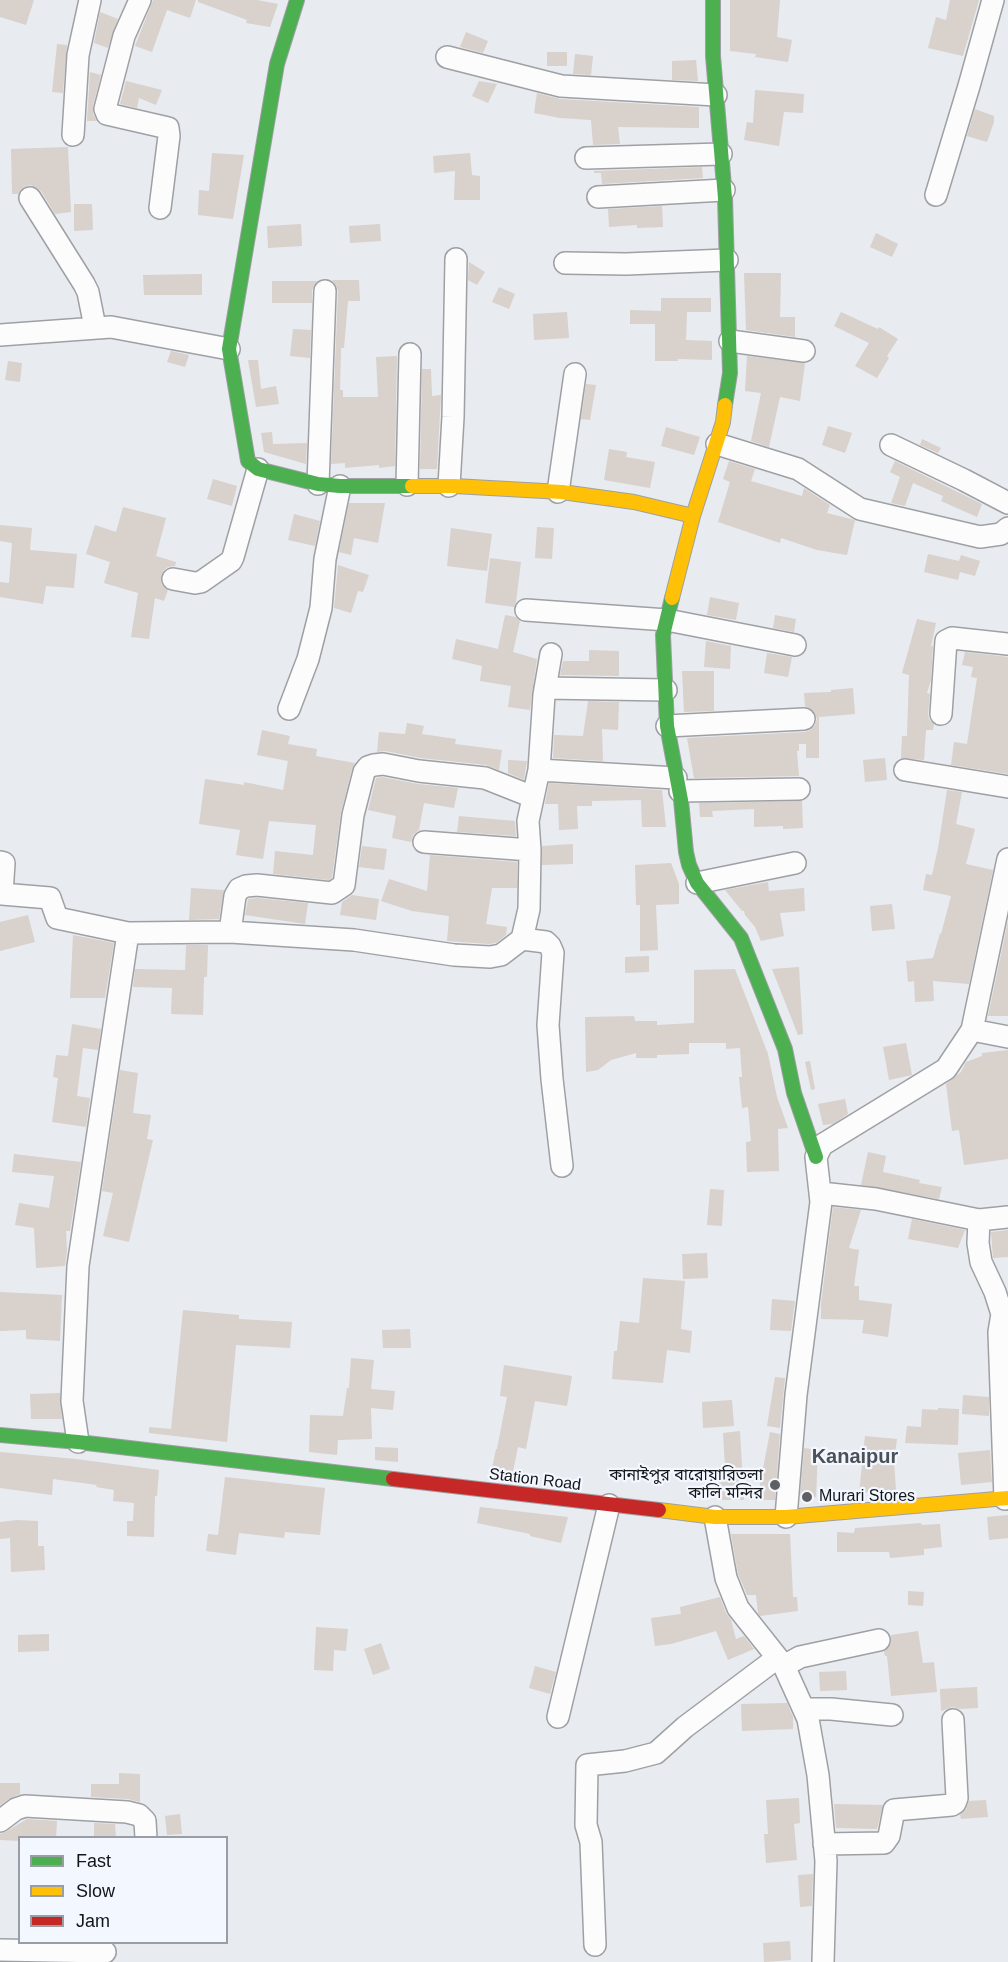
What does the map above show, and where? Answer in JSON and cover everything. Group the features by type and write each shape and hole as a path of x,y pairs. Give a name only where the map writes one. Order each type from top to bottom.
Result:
{"street":[{"path":"73,135 78,56 90,0"},
{"path":"140,0 124,36 105,109 107,114 168,128 160,208"},
{"path":"297,0 277,64 229,349 246,454 252,465 289,478 318,484 449,486 558,492 634,502 693,516"},
{"path":"712,0 713,56 724,190 730,373 726,408 717,444 693,516 663,635 667,726 678,784 686,852 697,882 741,938 785,1049 794,1093 816,1157 821,1202 796,1395 786,1517"},
{"path":"936,195 993,0"},
{"path":"447,57 561,86 716,95"},
{"path":"586,158 721,154"},
{"path":"598,197 724,190"},
{"path":"30,198 84,284 88,292 95,327"},
{"path":"449,486 453,417 456,260"},
{"path":"566,263 617,264 727,260"},
{"path":"318,484 325,291"},
{"path":"0,335 95,327 130,329 229,349"},
{"path":"729,342 804,351"},
{"path":"407,485 410,354"},
{"path":"558,492 575,374"},
{"path":"717,444 798,469 860,508 980,537 1001,534 1008,528"},
{"path":"891,445 1008,503"},
{"path":"173,579 201,582 231,561 258,469"},
{"path":"289,709 308,659 321,608 325,559 340,486"},
{"path":"526,610 667,620 795,645"},
{"path":"941,714 945,641 952,638 1008,644"},
{"path":"0,862 4,863 2,894 50,898 57,918 128,933 230,932 354,940 454,955 490,957 501,955 522,939 529,909 531,850 528,821 539,770 545,688 551,654"},
{"path":"545,688 666,690"},
{"path":"667,726 804,719"},
{"path":"230,932 235,896 239,889 246,886 257,885 332,893 344,885 353,815 364,772 368,767 383,765 485,778 533,797"},
{"path":"539,770 678,784 799,789"},
{"path":"904,770 1008,787"},
{"path":"424,842 531,850"},
{"path":"816,1157 822,1145 946,1069 972,1030 1008,859"},
{"path":"697,882 795,863"},
{"path":"68,1441 78,1266 128,933"},
{"path":"522,939 546,942 553,953 548,1025 562,1166"},
{"path":"972,1030 1008,1037"},
{"path":"821,1192 876,1199 979,1220 1008,1218"},
{"path":"979,1220 978,1243 981,1262 1002,1314 1006,1498"},
{"name":"Station Road","path":"0,1435 715,1517 786,1517 1006,1498"},
{"path":"558,1717 609,1505"},
{"path":"715,1517 726,1578 738,1608 780,1662 808,1719 818,1775 826,1861 823,1962"},
{"path":"595,1946 591,1842 586,1825 587,1765 625,1761 656,1753 685,1727 780,1662 879,1641"},
{"path":"804,1710 831,1709 891,1714"},
{"path":"824,1844 884,1843 889,1836 894,1810 955,1803 957,1798 953,1720"},
{"path":"0,1821 16,1809 26,1806 127,1812 139,1815 145,1821 146,1836"},
{"path":"0,1950 105,1952"}],"building":[{"path":"0,0 34,0 26,25 0,17"},
{"path":"153,0 196,0 190,18 167,10 152,52 135,46"},
{"path":"198,0 257,0 278,4 270,27 246,23 247,20 198,2"},
{"path":"730,0 780,0 777,37 792,40 788,62 755,57 756,54 730,51"},
{"path":"950,0 979,0 963,56 928,48 936,17 946,20"},
{"path":"100,12 118,19 108,48 94,43"},
{"path":"466,32 488,41 483,53 460,47"},
{"path":"57,44 67,45 63,93 52,92"},
{"path":"547,52 567,52 567,66 547,66"},
{"path":"575,54 593,56 591,75 573,74"},
{"path":"696,60 698,81 672,80 672,61"},
{"path":"90,72 101,75 93,106 93,114 97,121 87,121"},
{"path":"126,81 162,90 156,105 139,98 137,108 120,104"},
{"path":"479,81 497,84 488,103 472,96"},
{"path":"755,90 804,94 803,113 784,112 779,146 744,140 747,122 753,123"},
{"path":"537,93 560,99 699,107 699,128 618,127 620,144 593,145 591,120 534,113"},
{"path":"975,109 994,116 987,142 967,136"},
{"path":"68,147 71,212 55,214 41,191 30,185 24,187 18,194 12,194 11,149"},
{"path":"212,153 244,155 233,219 198,215 199,190 209,191"},
{"path":"470,153 472,175 480,176 480,200 454,200 455,171 434,173 433,156"},
{"path":"702,167 703,178 602,184 601,173 594,173 594,171"},
{"path":"74,204 92,204 93,230 74,231"},
{"path":"662,206 663,227 637,228 637,225 609,227 608,209"},
{"path":"301,224 302,246 268,248 267,226"},
{"path":"380,224 381,241 350,243 349,226"},
{"path":"876,233 898,244 892,257 870,247"},
{"path":"469,262 485,272 477,285 468,280"},
{"path":"744,273 781,273 780,317 795,317 795,337 746,330"},
{"path":"202,274 202,295 144,295 143,275"},
{"path":"332,280 359,280 360,301 348,301 344,348 341,348 340,390 343,390 343,397 378,397 376,357 397,356 395,466 345,468 345,463 331,464 338,291"},
{"path":"272,281 318,281 312,290 312,303 272,303"},
{"path":"499,287 515,294 509,309 492,302"},
{"path":"661,298 711,298 711,312 687,312 686,340 712,341 712,360 655,361 655,324 630,324 630,310 661,311"},
{"path":"567,312 569,338 534,340 533,314"},
{"path":"841,312 878,329 879,327 898,339 877,378 855,366 869,343 834,326"},
{"path":"293,329 311,330 310,358 290,356"},
{"path":"171,351 189,355 185,367 167,362"},
{"path":"747,356 805,363 800,401 780,397 769,447 751,441 761,393 745,391"},
{"path":"248,360 258,360 261,389 276,386 279,404 256,407"},
{"path":"8,361 22,363 20,382 5,380"},
{"path":"422,369 431,369 432,396 441,395 437,469 420,469"},
{"path":"586,384 596,385 590,420 581,419"},
{"path":"828,426 852,433 845,453 822,445"},
{"path":"666,427 700,437 694,455 661,446"},
{"path":"272,432 273,444 307,443 306,464 264,452 261,433"},
{"path":"922,439 941,448 938,453 920,445"},
{"path":"609,449 627,452 626,457 655,462 650,488 604,480"},
{"path":"729,461 755,469 751,481 802,496 804,488 830,505 827,513 855,520 847,555 817,550 781,538 780,543 718,522 730,482 723,479"},
{"path":"895,461 982,504 977,517 941,501 943,496 913,483 905,506 891,503 900,477 890,472"},
{"path":"213,479 237,486 232,506 207,499"},
{"path":"349,503 385,503 378,543 354,538 351,555 339,552"},
{"path":"123,507 166,518 156,556 176,562 175,566 164,570 161,576 161,584 168,590 164,601 155,598 149,639 131,637 138,593 104,583 110,562 86,554 95,525 116,532"},
{"path":"294,514 320,521 315,546 288,540"},
{"path":"0,525 32,528 30,550 77,554 74,588 46,586 43,604 0,597 0,582 9,583 12,543 0,541"},
{"path":"537,527 554,528 552,559 535,558"},
{"path":"451,528 492,534 487,571 447,566"},
{"path":"928,554 959,561 961,555 980,561 975,576 960,572 958,580 924,572"},
{"path":"490,558 521,562 514,607 485,603"},
{"path":"338,565 369,575 363,592 358,591 351,613 334,608"},
{"path":"710,597 739,603 736,620 707,615"},
{"path":"505,615 516,617 520,621 513,652 537,659 530,710 508,707 511,686 480,681 482,666 452,659 456,639 498,649"},
{"path":"775,615 796,619 794,632 773,628"},
{"path":"917,619 936,623 931,646 933,646 931,680 927,693 930,694 929,719 934,724 933,730 926,730 924,760 901,758 902,736 907,736 909,675 902,673"},
{"path":"706,641 731,646 730,669 704,667"},
{"path":"589,650 619,651 619,676 560,675 563,661 589,661"},
{"path":"965,652 1008,657 1008,774 951,765 954,742 967,744 977,678 971,677 973,667 962,665"},
{"path":"767,653 792,657 788,677 764,673"},
{"path":"682,671 714,671 714,711 684,712"},
{"path":"853,688 855,714 819,717 819,758 806,758 806,744 799,744 799,751 797,751 799,776 694,778 687,738 805,732 815,725 817,719 814,712 805,706 804,693"},
{"path":"588,701 619,702 618,730 602,729 603,761 553,758 554,735 583,736"},
{"path":"407,723 424,726 422,734 456,739 455,744 502,750 499,770 486,765 421,758 385,751 377,752 379,732 405,734"},
{"path":"262,730 290,736 288,744 317,749 316,756 355,763 341,812 332,878 329,880 273,874 275,851 313,855 316,825 269,821 263,859 236,855 240,830 199,824 205,779 244,785 244,782 283,790 288,761 257,755"},
{"path":"885,758 887,780 865,782 863,760"},
{"path":"508,760 527,761 524,780 508,773"},
{"path":"376,778 458,788 454,808 424,803 419,830 413,835 411,842 392,838 396,816 368,810"},
{"path":"549,783 662,790 666,827 642,827 641,800 592,801 592,806 577,806 578,829 559,830 558,804 545,804"},
{"path":"947,790 962,792 956,824 975,829 966,864 993,870 969,984 933,981 934,1001 915,1002 914,981 908,982 906,961 933,958 951,896 923,890 926,874 932,875"},
{"path":"802,801 803,828 754,827 754,809 712,811 713,817 700,817 699,803"},
{"path":"459,816 515,821 516,836 457,832"},
{"path":"573,844 573,864 542,865 542,846"},
{"path":"362,846 387,849 384,870 359,867"},
{"path":"430,855 517,862 517,888 492,888 486,924 507,927 506,935 496,943 489,944 447,941 449,916 412,911 381,901 389,879 427,891"},
{"path":"671,863 679,884 679,904 656,905 658,950 640,951 640,905 636,905 635,865"},
{"path":"768,882 769,891 804,888 805,911 780,913 784,936 761,941 744,911 725,890"},
{"path":"191,888 224,890 219,919 189,920"},
{"path":"352,895 379,899 376,920 340,915 342,902"},
{"path":"248,899 308,903 305,924 245,915"},
{"path":"892,904 895,929 872,931 870,906"},
{"path":"28,915 35,942 0,951 0,922"},
{"path":"1008,921 1008,1016 988,1016"},
{"path":"73,935 114,943 105,998 70,998"},
{"path":"186,945 208,945 203,1015 171,1014 172,988 133,987 135,969 185,970"},
{"path":"649,956 649,972 625,973 625,957"},
{"path":"799,967 803,1034 798,1035 772,969"},
{"path":"735,969 768,1054 777,1097 788,1128 778,1129 779,1171 747,1172 746,1142 751,1141 748,1107 742,1108 739,1077 742,1077 740,1048 726,1049 726,1043 689,1043 689,1054 636,1058 636,1053 611,1060 598,1070 586,1072 585,1017 634,1016 635,1021 657,1021 657,1025 694,1023 694,970"},
{"path":"72,1024 101,1029 98,1050 83,1048 77,1096 90,1098 86,1127 52,1122 58,1078 53,1077 56,1055 68,1056"},
{"path":"906,1043 912,1075 889,1080 883,1047"},
{"path":"1008,1050 1008,1159 964,1165 959,1130 952,1131 946,1084 961,1072 966,1062 982,1056 982,1053"},
{"path":"810,1061 815,1089 811,1090 805,1062"},
{"path":"120,1070 138,1073 133,1113 151,1115 147,1139 153,1140 129,1242 103,1236 113,1193 102,1191"},
{"path":"845,1099 848,1114 833,1124 823,1125 818,1104"},
{"path":"868,1152 886,1156 883,1172 942,1187 939,1199 861,1185"},
{"path":"14,1154 81,1162 70,1231 66,1231 65,1266 36,1268 34,1228 15,1225 19,1203 49,1208 54,1176 12,1172"},
{"path":"710,1189 724,1190 722,1226 707,1225"},
{"path":"833,1207 861,1210 849,1248 859,1250 854,1286 859,1286 859,1300 892,1304 888,1337 862,1333 864,1320 821,1319"},
{"path":"912,1219 965,1230 958,1248 908,1239"},
{"path":"1008,1230 1008,1257 993,1258 991,1232"},
{"path":"707,1253 708,1278 683,1279 682,1254"},
{"path":"643,1278 685,1281 681,1329 692,1331 690,1353 667,1350 663,1383 612,1379 614,1351 617,1351 620,1321 639,1323"},
{"path":"0,1292 62,1295 60,1341 26,1339 26,1330 0,1331"},
{"path":"772,1299 795,1301 791,1331 770,1330"},
{"path":"183,1310 239,1315 239,1319 292,1322 290,1348 236,1345 227,1442 149,1433 149,1427 171,1429"},
{"path":"410,1329 411,1348 383,1348 382,1330"},
{"path":"351,1358 374,1360 371,1389 395,1391 393,1410 371,1408 372,1439 338,1440 337,1455 309,1452 310,1415 343,1416 347,1388 349,1388"},
{"path":"504,1365 572,1376 567,1406 535,1401 526,1449 518,1447 512,1476 491,1473 507,1397 500,1396"},
{"path":"775,1377 785,1378 780,1428 767,1426"},
{"path":"60,1393 62,1419 31,1419 30,1394"},
{"path":"963,1395 989,1397 989,1416 962,1414"},
{"path":"732,1400 734,1426 703,1428 702,1402"},
{"path":"938,1408 959,1409 958,1445 905,1443 907,1426 921,1427 922,1409 938,1410"},
{"path":"740,1431 744,1500 718,1500 718,1467 725,1466 723,1433"},
{"path":"770,1432 780,1434 775,1500 757,1500"},
{"path":"865,1436 897,1439 894,1461 896,1490 859,1493"},
{"path":"375,1447 398,1448 398,1462 375,1460"},
{"path":"804,1448 818,1450 816,1497 800,1498"},
{"path":"990,1450 992,1482 961,1485 958,1453"},
{"path":"0,1452 159,1470 157,1496 155,1496 154,1537 127,1536 127,1521 133,1521 134,1503 113,1501 114,1490 96,1487 97,1485 53,1479 52,1495 0,1488"},
{"path":"225,1477 325,1488 320,1535 285,1532 284,1538 239,1533 236,1555 206,1551 208,1534 218,1535"},
{"path":"480,1507 568,1517 561,1543 477,1523"},
{"path":"1008,1515 1008,1538 989,1540 987,1517"},
{"path":"38,1521 38,1546 44,1546 45,1570 11,1572 10,1538 0,1539 0,1522"},
{"path":"921,1523 922,1525 940,1524 942,1547 924,1549 924,1555 890,1558 889,1552 837,1552 837,1532 854,1533 855,1528"},
{"path":"731,1534 790,1534 793,1597 797,1597 798,1611 760,1616 756,1595 747,1595 738,1574"},
{"path":"908,1591 924,1592 923,1606 908,1605"},
{"path":"720,1597 731,1620 736,1639 744,1636 754,1649 728,1660 716,1631 671,1644 655,1646 651,1618 681,1614 680,1607"},
{"path":"316,1627 348,1629 346,1651 334,1650 333,1671 314,1670"},
{"path":"918,1631 923,1663 934,1662 937,1692 891,1696 887,1656 884,1651 891,1644 891,1635"},
{"path":"49,1634 49,1651 18,1652 18,1635"},
{"path":"381,1643 390,1669 373,1675 364,1649"},
{"path":"535,1666 556,1672 550,1694 529,1688"},
{"path":"846,1671 847,1690 820,1691 819,1672"},
{"path":"977,1687 978,1708 952,1707 941,1711 940,1689"},
{"path":"787,1703 793,1717 793,1729 742,1731 741,1704"},
{"path":"119,1773 140,1774 140,1802 91,1797 91,1784 119,1784"},
{"path":"0,1783 20,1783 20,1794 0,1805"},
{"path":"799,1798 800,1823 794,1824 797,1860 766,1863 764,1834 768,1834 766,1800"},
{"path":"986,1800 988,1817 961,1819 960,1815 969,1801"},
{"path":"834,1804 883,1805 877,1829 836,1828"},
{"path":"180,1814 182,1834 167,1835 165,1816"},
{"path":"27,1819 57,1821 56,1836 18,1836 18,1841 0,1840 0,1834"},
{"path":"94,1823 115,1824 116,1836 94,1836"},
{"path":"813,1874 812,1906 800,1907 798,1875"},
{"path":"790,1941 791,1960 764,1962 763,1943"}],"traffic: fast":[{"path":"297,0 277,64 229,349 248,461 258,469 318,484 412,486"},
{"path":"713,0 713,56 725,198 730,373 725,405"},
{"path":"672,598 663,635 667,726 681,800 689,865 697,883 741,938 785,1049 794,1093 816,1157"},
{"path":"0,1435 393,1479"}],"traffic: slow":[{"path":"672,598 693,516 723,422 725,405"},
{"path":"412,486 562,492 634,502 693,516"},
{"path":"659,1510 715,1517 786,1517 1008,1498"}],"traffic: jam":[{"path":"393,1479 659,1510"}],"place":[{"name":"কানাইপুর বারোয়ারিতলা কালি মন্দির","path":"775,1485"},
{"name":"Murari Stores","path":"807,1497"}],"district":[{"name":"Kanaipur","path":"855,1457"}]}
